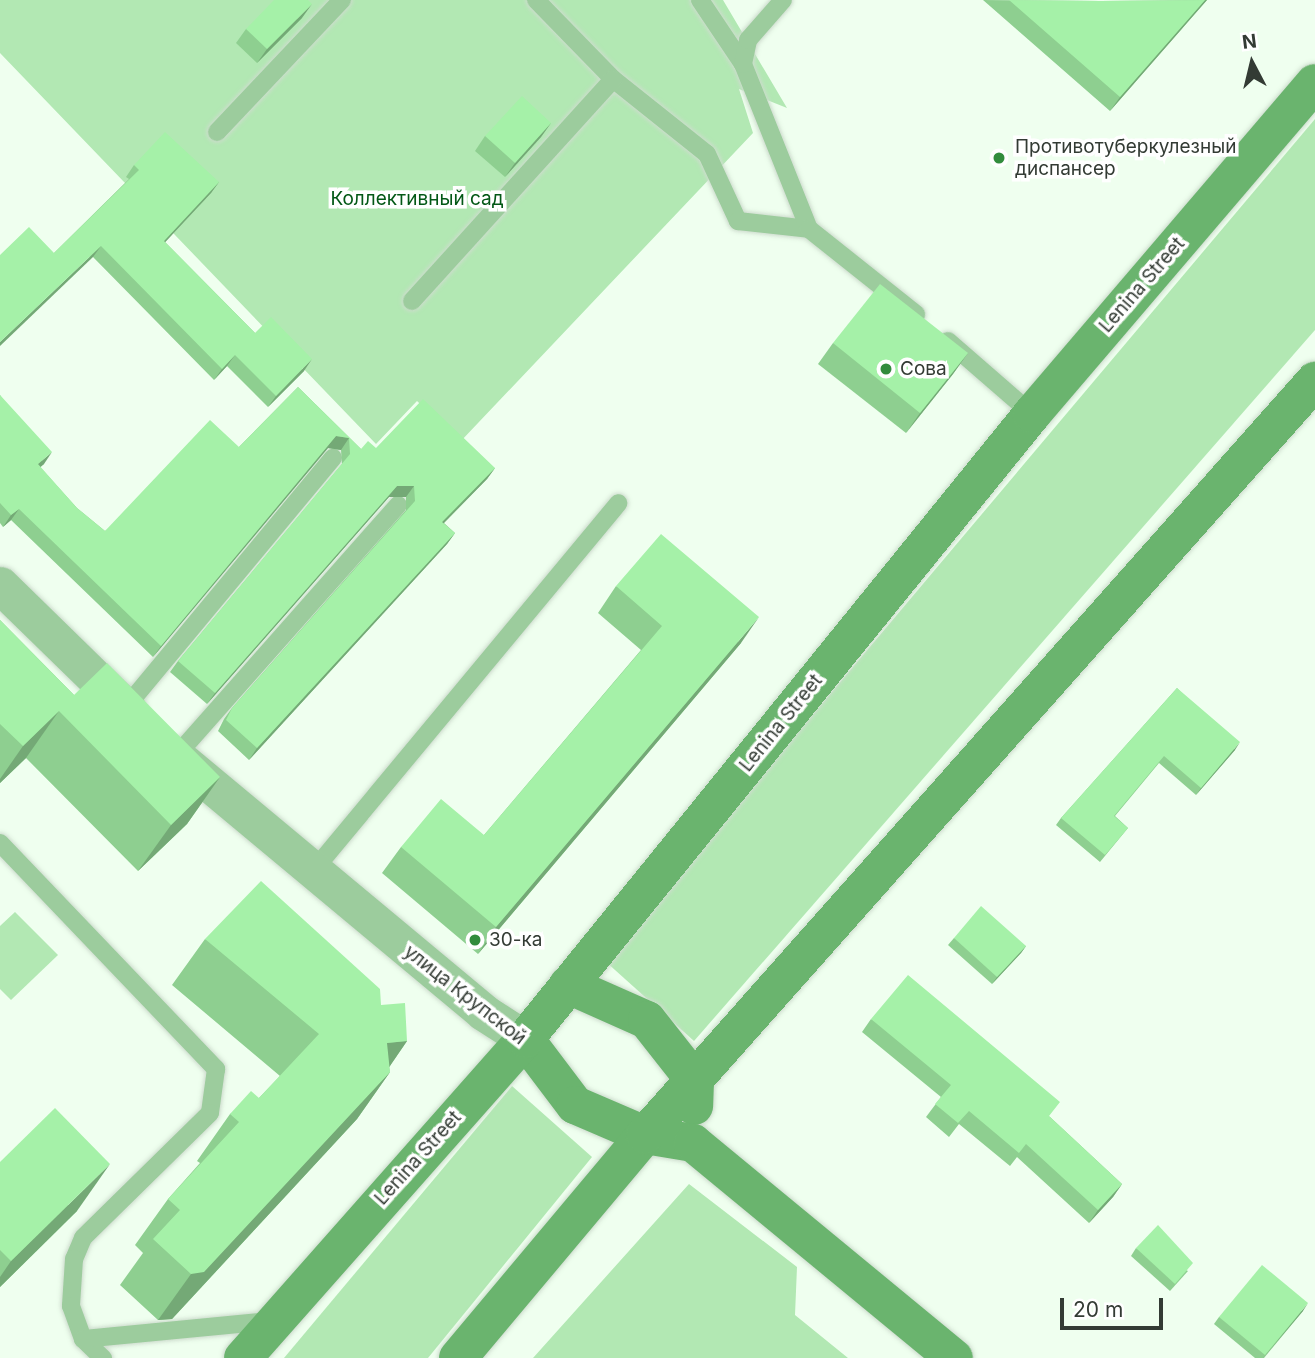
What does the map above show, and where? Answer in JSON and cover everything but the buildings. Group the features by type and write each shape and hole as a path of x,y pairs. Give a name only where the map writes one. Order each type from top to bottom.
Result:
{"main road":[{"name":"Lenina Street","path":"243,1358 525,1039 1032,414 1315,83"},
{"path":"458,1358 645,1135 1315,381"},
{"path":"568,985 647,1020 695,1081 692,1143"},
{"name":"улица Крупской","path":"525,1039 575,1105 645,1135 692,1143 954,1358"}],"street":[{"name":"улица Крупской","path":"0,585 176,756 483,1012 525,1039"}],"lane":[{"path":"216,132 342,0"},
{"path":"536,0 613,79 707,154 738,221 809,229"},
{"path":"700,0 743,64 809,229 1032,414"},
{"path":"743,64 748,40 783,0"},
{"path":"412,301 613,79"},
{"path":"126,707 333,458"},
{"path":"313,871 618,503"},
{"path":"176,756 398,505"},
{"path":"0,843 216,1069 210,1113 83,1238 69,1284 83,1339 103,1358"},
{"path":"83,1339 274,1321"}],"green space":[{"name":"Коллективный сад","path":"0,0 723,0 787,108 739,89 753,133 460,442 417,401 376,444 0,53"},
{"path":"1315,119 1315,330 694,1041 605,961"},
{"path":"15,912 58,955 11,1000 0,989 0,926"},
{"path":"512,1086 592,1157 428,1358 284,1358"},
{"path":"689,1184 797,1267 795,1315 848,1358 533,1358"}],"place":[{"name":"Противотуберкулезный диспансер","path":"999,158"},
{"name":"Сова","path":"886,369"},
{"name":"30-ка","path":"475,940"}]}
